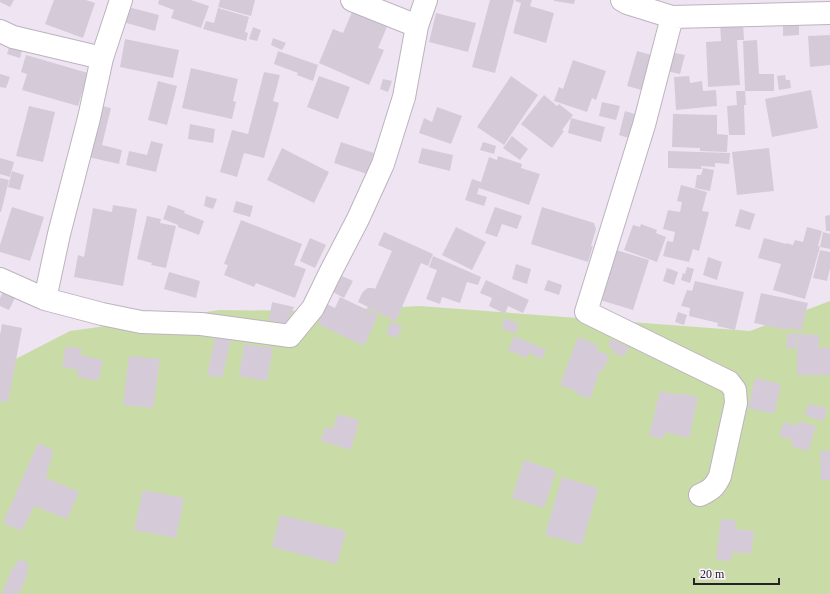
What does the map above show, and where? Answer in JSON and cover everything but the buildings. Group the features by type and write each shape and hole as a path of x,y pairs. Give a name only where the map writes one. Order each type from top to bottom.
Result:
{"street":[{"path":"45,299 59,234 89,118 102,58 121,0"},
{"path":"352,0 417,26"},
{"path":"0,279 45,299 102,314 141,322 201,324 290,336 313,308 358,219 383,164 404,97 417,26 426,0"},
{"path":"622,0 627,3 672,17 830,13"},
{"path":"672,17 644,125 586,312 729,382 735,390 736,403 720,476 716,485 709,491 700,495"},
{"path":"0,32 13,37 102,58"}],"green space":[{"path":"830,301 830,594 0,594 0,367 70,331 220,310 313,311 420,306 750,331"}]}
